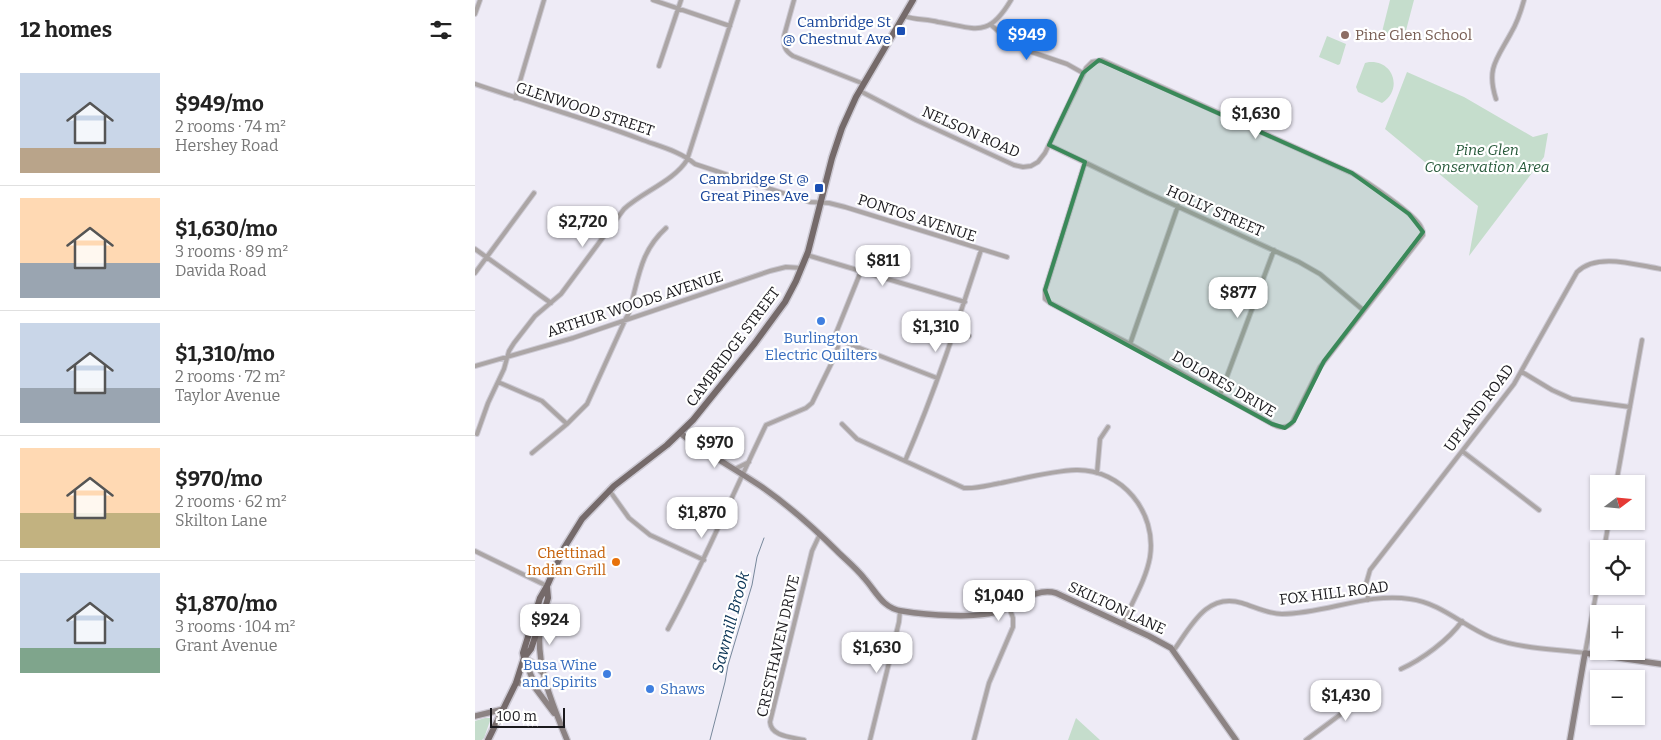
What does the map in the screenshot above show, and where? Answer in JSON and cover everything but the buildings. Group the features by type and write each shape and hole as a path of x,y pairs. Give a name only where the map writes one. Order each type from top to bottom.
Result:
{"main road":[{"name":"CAMBRIDGE STREET","path":"524,658 523,653 540,598 573,531 592,507 609,490 680,433 699,413 776,316 792,289 807,254 839,135 860,91 913,0"},
{"name":"CAMBRIDGE STREET","path":"488,740 516,683 524,658 531,649 548,598 547,586"}],"street":[{"path":"475,14 480,0"},
{"path":"515,98 544,0"},
{"path":"653,0 730,26"},
{"path":"659,66 681,0"},
{"path":"477,434 504,369 507,356 527,325 561,294 625,209 637,198 677,171 688,158 738,0"},
{"path":"793,0 784,36 786,51 793,56 864,84"},
{"path":"904,16 973,29 985,28 1001,15 1011,0"},
{"path":"1496,99 1491,84 1493,67 1515,26 1524,0"},
{"path":"991,25 1017,47 1067,64 1083,73"},
{"name":"DOLORES DRIVE","path":"1083,73 1092,62 1106,61 1352,173 1413,218 1423,230 1422,237 1320,367 1294,421 1288,426 1275,426 1130,344 1050,303 1045,298 1045,290 1085,162"},
{"name":"NELSON ROAD","path":"860,91 908,116 1017,166 1026,168 1035,164 1043,157 1083,73"},
{"name":"GLENWOOD STREET","path":"475,84 606,126 688,158 695,164 809,202 821,203"},
{"name":"HOLLY STREET","path":"1049,145 1148,193 1299,262 1320,274 1363,310"},
{"path":"475,273 534,193"},
{"name":"PONTOS AVENUE","path":"821,203 845,207 1007,257"},
{"path":"1130,344 1178,206"},
{"path":"532,454 587,404 626,318 631,313 638,279 647,252 666,228"},
{"path":"475,249 551,303"},
{"path":"905,461 921,426 965,302 981,250"},
{"path":"1220,395 1274,250"},
{"path":"807,254 965,302"},
{"name":"UPLAND ROAD","path":"1368,600 1366,584 1370,570 1522,372 1575,276 1584,267 1593,262 1602,261 1661,269"},
{"name":"ARTHUR WOODS AVENUE","path":"475,366 573,338 626,318 770,271 786,267 802,268"},
{"path":"669,629 704,560 719,523 766,425 812,404 836,354 838,346 834,338 861,270"},
{"path":"955,331 969,336"},
{"path":"834,338 937,378"},
{"path":"1618,475 1642,340"},
{"path":"1522,372 1552,390 1572,399 1629,407"},
{"path":"498,382 542,401 567,424"},
{"path":"842,424 856,438 953,484 967,488 1084,470 1111,478 1128,490 1141,508 1149,528 1151,550 1148,565 1123,623"},
{"path":"1097,473 1100,438 1108,428"},
{"name":"SKILTON LANE","path":"680,433 778,498 820,534 863,577 882,602 888,606 900,611 974,615 990,614 1009,607 1037,592 1050,591 1168,645 1174,650 1236,740"},
{"path":"1462,451 1539,510"},
{"path":"735,469 749,462"},
{"path":"609,490 629,518 649,536 704,560"},
{"name":"CRESTHAVEN DRIVE","path":"805,740 776,733 772,730 770,724 812,551 820,534"},
{"path":"475,552 547,586"},
{"path":"1570,740 1596,595"},
{"name":"FOX HILL ROAD","path":"1174,650 1204,611 1212,604 1221,601 1237,602 1283,614 1368,600 1396,598 1415,600 1435,606 1479,632 1499,640 1661,664"},
{"path":"974,740 993,672 1013,627 1013,618 1009,607"},
{"path":"870,740 899,622 900,611"},
{"path":"541,620 539,648 543,673 567,740"},
{"path":"1401,669 1411,664 1447,637 1462,621"},
{"path":"524,658 533,662 543,673"},
{"path":"524,658 529,674 537,689 559,721"},
{"path":"516,683 530,683 537,689"},
{"path":"1305,740 1373,689"},
{"path":"475,716 504,709"}],"highlighted area":[{"path":"1099,60 1352,173 1409,214 1423,232 1324,361 1294,421 1285,428 1272,424 1050,303 1045,290 1085,162 1049,145 1083,73"}],"green space":[{"path":"1390,0 1414,0 1404,38 1382,32"},
{"path":"1327,36 1346,44 1340,64 1338,65 1319,57"},
{"path":"1369,62 1385,66 1393,77 1392,91 1382,103 1358,92 1356,87 1365,63"},
{"name":"Pine Glen Conservation Area","path":"1407,72 1464,97 1533,137 1548,133 1544,157 1469,256 1478,206 1385,129"},
{"path":"491,718 484,738 482,740 475,740 475,721"},
{"path":"1076,718 1100,740 1068,740"}],"waterway":[{"name":"Sawmill Brook","path":"710,740 728,665 752,585 757,557 764,538"}],"place":[{"name":"Cambridge St @ Chestnut Ave","path":"901,31"},
{"name":"Pine Glen School","path":"1345,35"},
{"name":"Cambridge St @ Great Pines Ave","path":"819,188"},
{"name":"Burlington Electric Quilters","path":"821,321"},
{"name":"Chettinad Indian Grill","path":"616,562"},
{"name":"Busa Wine and Spirits","path":"607,674"},
{"name":"Shaws","path":"650,689"}]}
